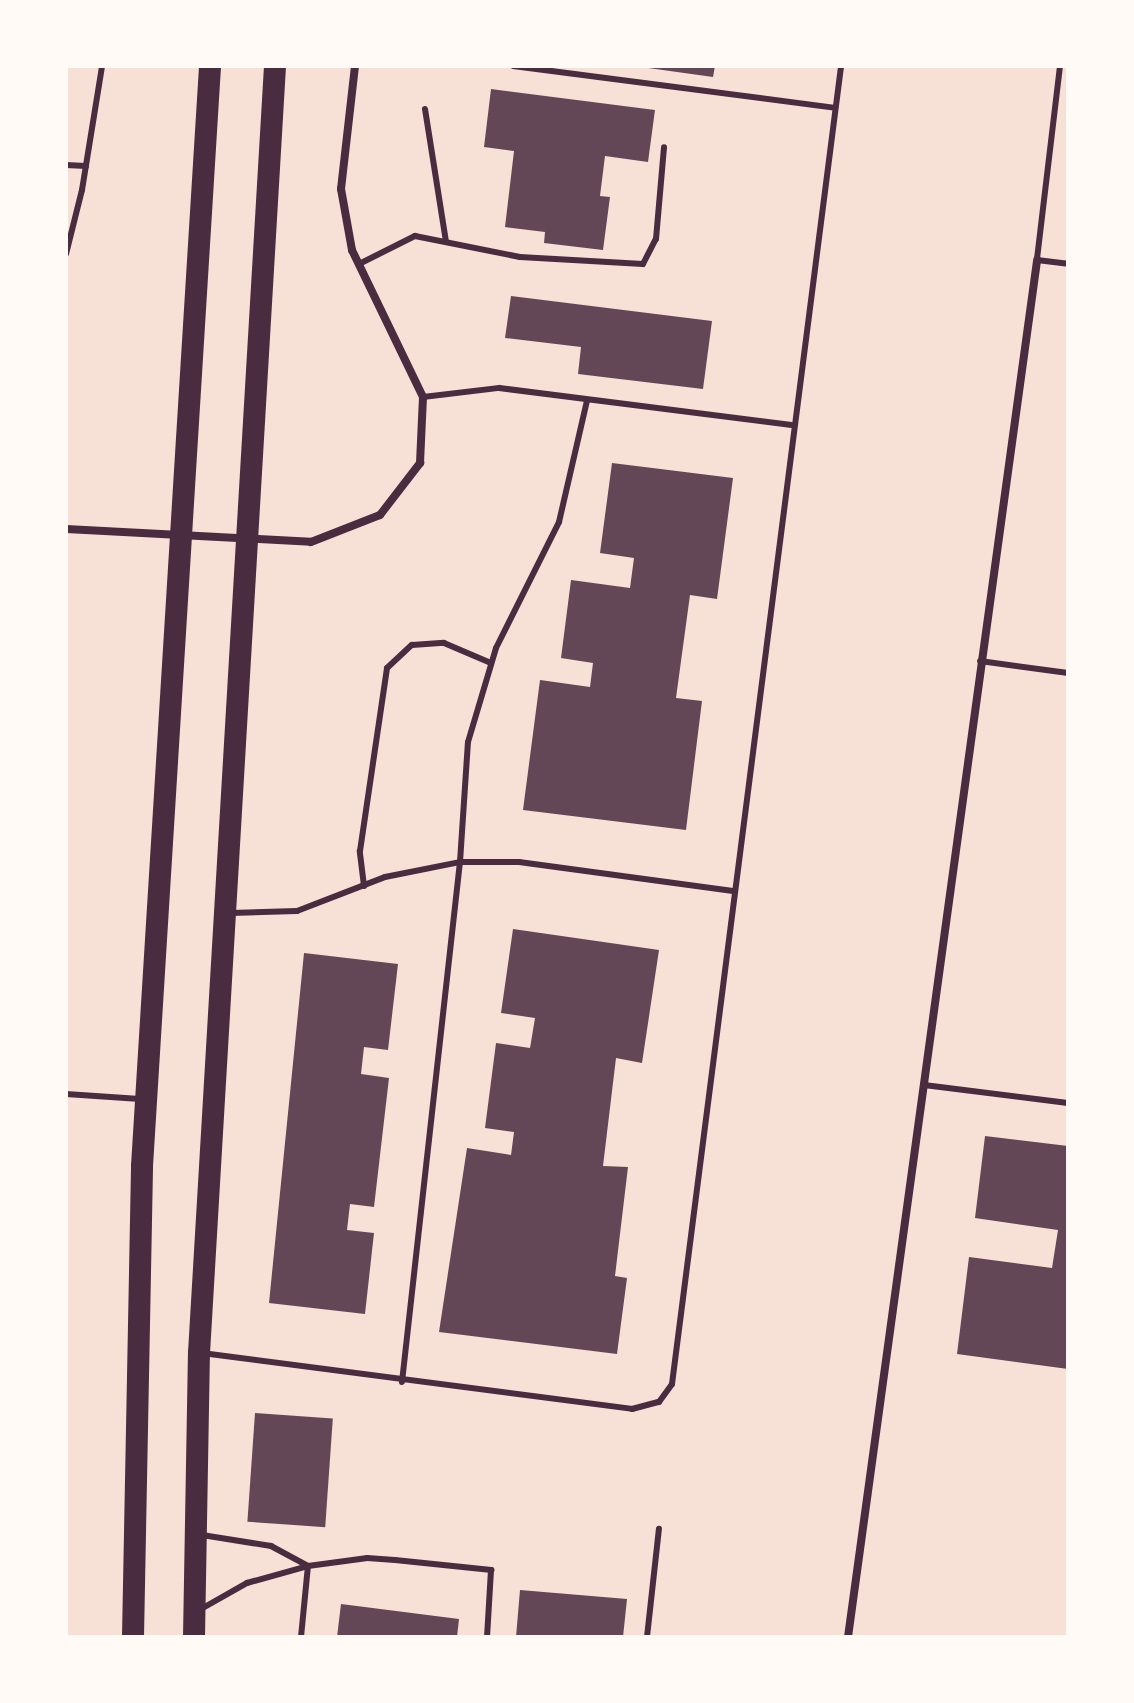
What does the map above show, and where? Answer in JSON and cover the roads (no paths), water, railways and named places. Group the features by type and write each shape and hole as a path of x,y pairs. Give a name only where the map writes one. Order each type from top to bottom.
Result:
{"highway":[{"path":"133,1637 147,1099 210,66"},
{"path":"194,1637 193,1534 199,1353 228,913 245,539 275,66"}],"street":[{"path":"66,529 182,531 245,539 311,542 380,515 420,463 423,397 359,264 341,189 355,66"},
{"path":"848,1637 979,661 1037,260"}],"lane":[{"path":"66,254 86,166 102,66"},
{"path":"513,66 835,108"},
{"path":"199,1353 402,1382 632,1409 659,1402 672,1384 792,425 841,66"},
{"path":"1060,66 1037,260 1068,264"},
{"path":"425,109 446,241"},
{"path":"359,264 415,236 520,257 643,264 656,239 664,147"},
{"path":"66,165 86,166"},
{"path":"423,397 499,388 792,425"},
{"path":"402,1382 460,862 468,742 491,663 559,522 587,401"},
{"path":"364,886 360,851 387,668 412,645 444,643 491,663"},
{"path":"979,661 1068,673"},
{"path":"228,913 297,911 385,877 460,862 519,862 733,891"},
{"path":"924,1085 1068,1103"},
{"path":"66,1094 147,1099"},
{"path":"647,1637 659,1529"},
{"path":"193,1534 271,1546 308,1566"},
{"path":"194,1612 247,1583 308,1566 367,1558 491,1570 487,1637"},
{"path":"301,1637 308,1566"}]}
